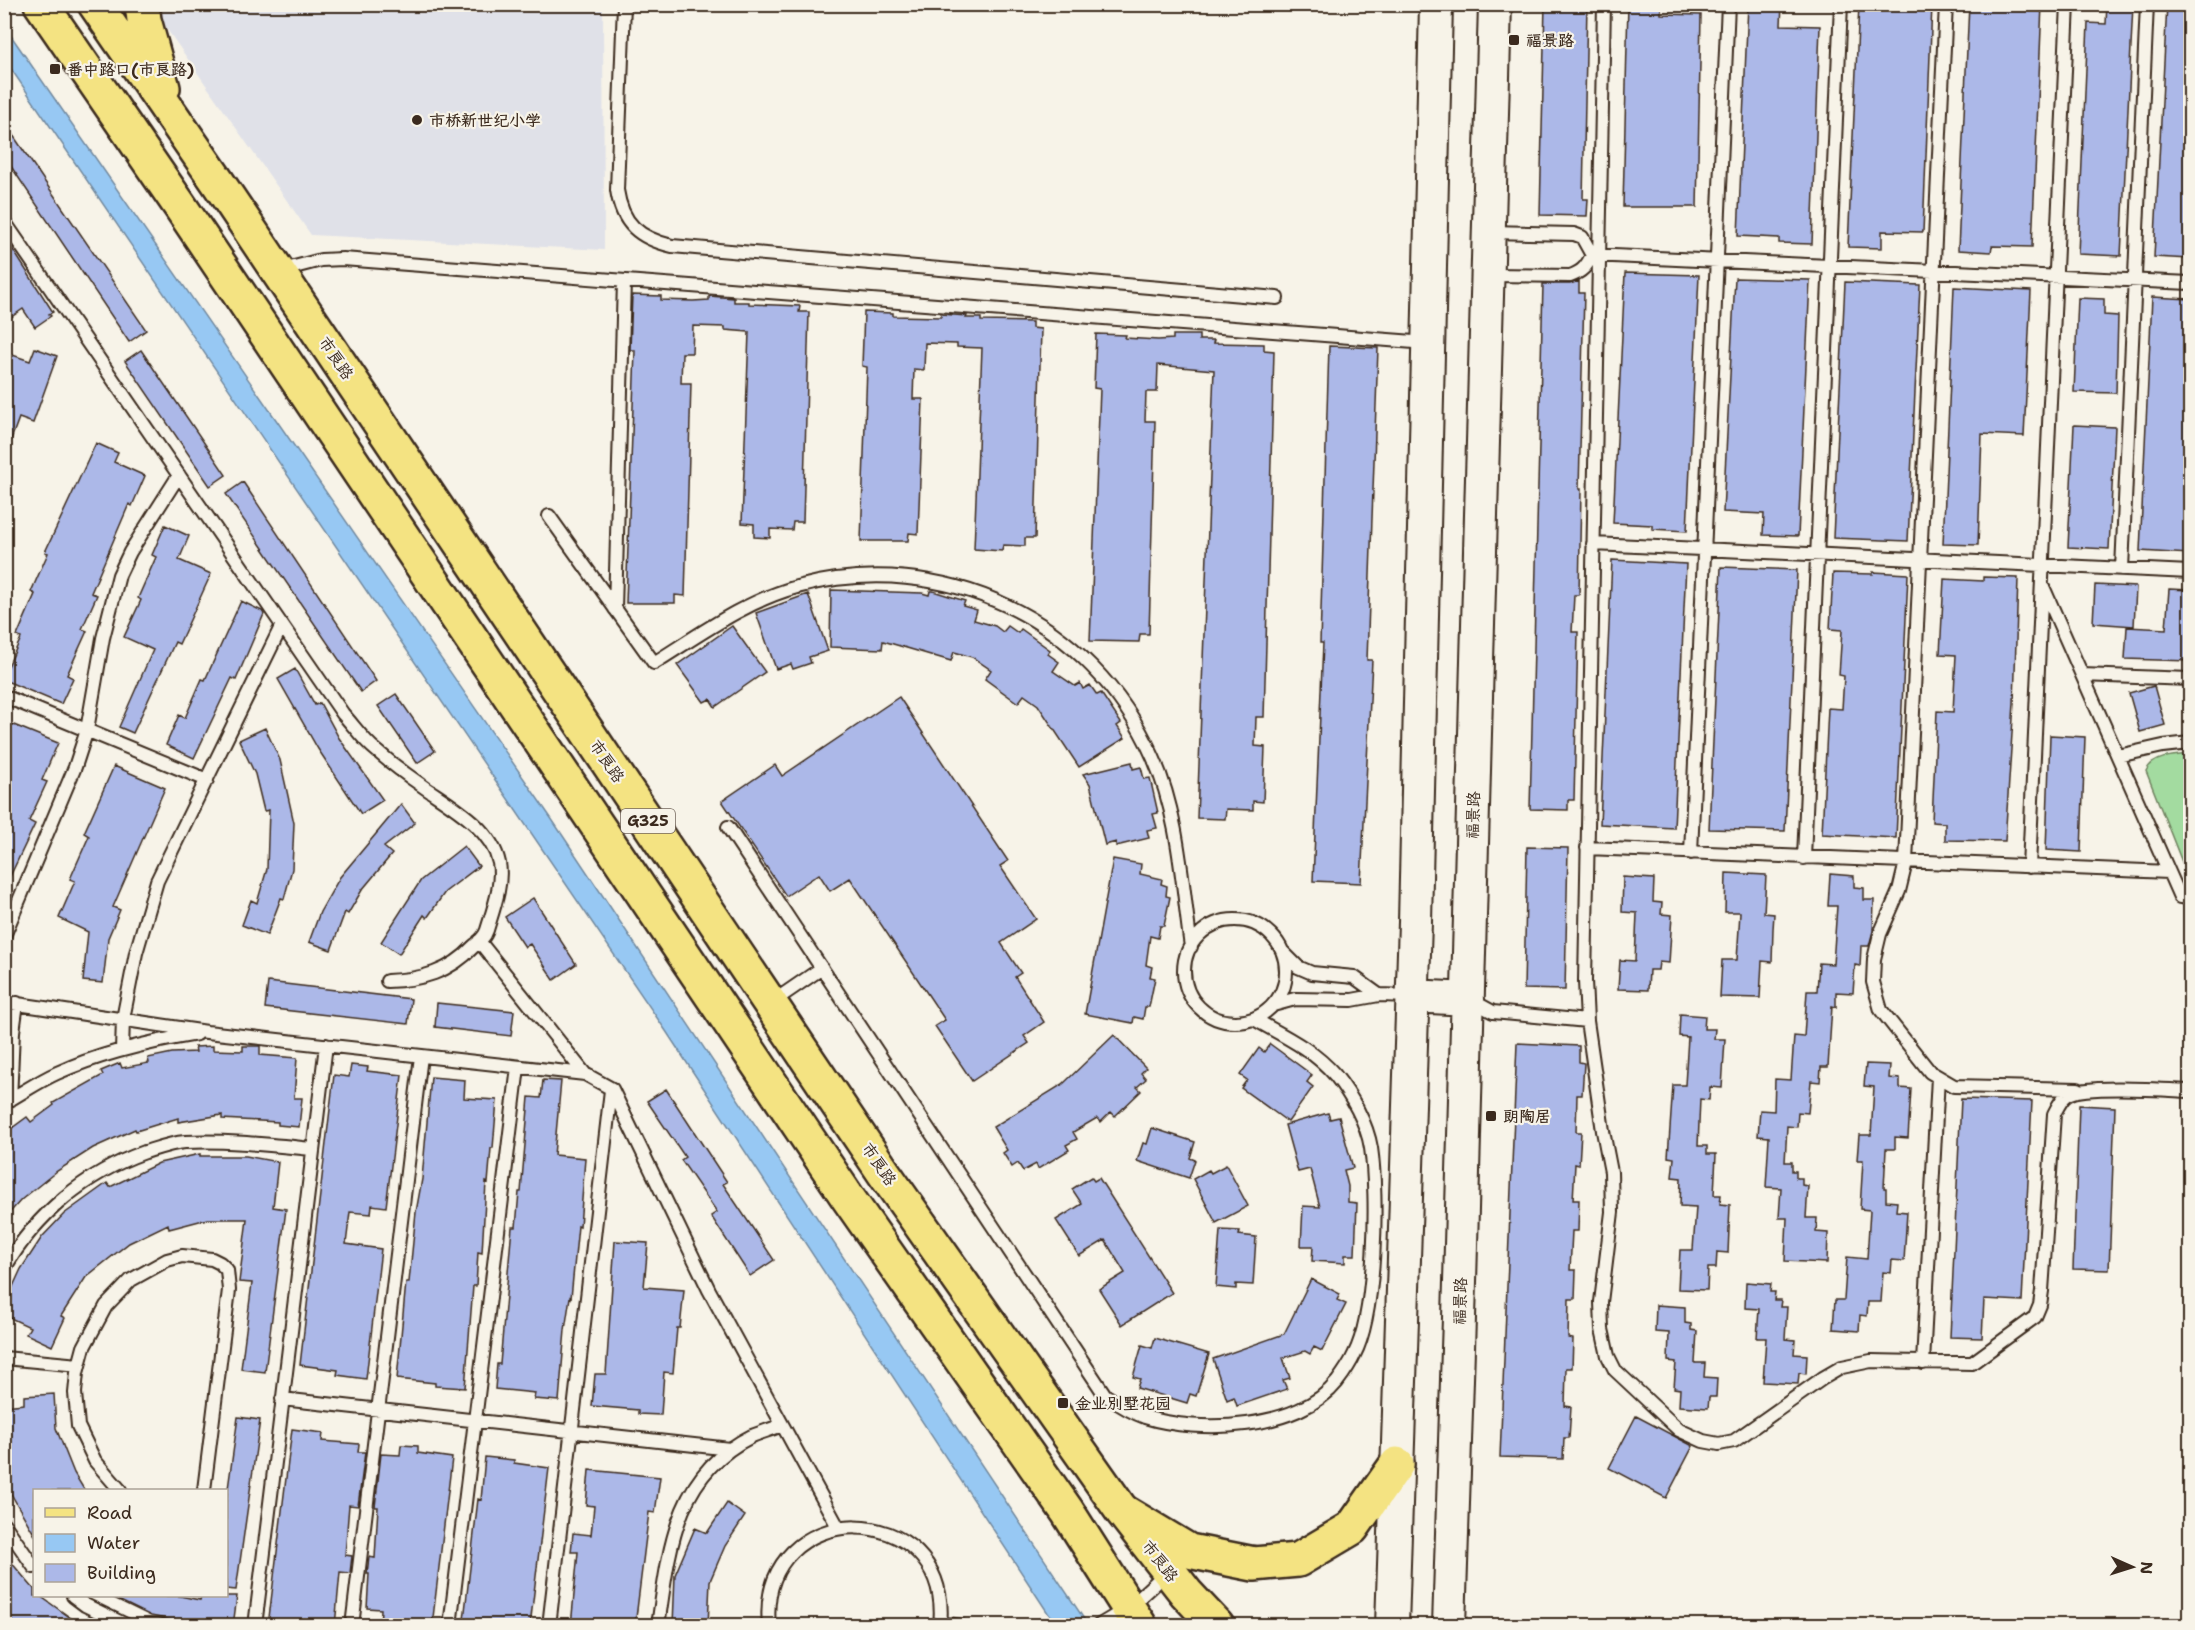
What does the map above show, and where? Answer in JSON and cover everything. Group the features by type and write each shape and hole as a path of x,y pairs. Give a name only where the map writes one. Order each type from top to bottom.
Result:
{"main road":[{"name":"G325","path":"41,4 180,206 841,1188 1067,1511 1134,1617"},
{"name":"市良路","path":"95,4 884,1173 1122,1511 1168,1571 1217,1626"},
{"path":"142,4 144,20 170,113"},
{"path":"1392,1626 1412,996 1436,4"},
{"name":"福景路","path":"1449,1626 1495,4"},
{"path":"1412,996 1468,999"},
{"path":"1122,1511 1189,1551 1254,1564 1298,1560 1352,1528 1397,1464"}],"lane":[{"path":"624,4 617,190 624,217 644,236 672,246 1277,298"},
{"path":"1604,4 1595,255 1593,544 1585,981 1587,1021 1611,1172 1612,1212 1601,1302 1602,1329 1608,1356 1614,1370 1679,1430 1703,1441 1719,1444 1734,1441 1842,1367 1871,1361 1972,1363 2035,1317 2040,1305 2054,1114 2067,1095 2086,1089"},
{"path":"1691,853 1728,4"},
{"path":"1804,858 1841,4"},
{"path":"1946,4 1906,862 1899,891 1880,934 1874,959 1873,982 1881,1010 1930,1072 1954,1086 2190,1091"},
{"path":"2030,867 2068,4"},
{"path":"2122,569 2147,4"},
{"path":"4,221 343,714 374,750 423,787 459,810 478,828 494,849 499,864 495,903 485,935 450,967 426,977 387,981"},
{"path":"1489,232 1574,234 1582,237 1595,255"},
{"path":"1595,255 2190,283"},
{"path":"1488,275 1570,276 1587,266 1595,255"},
{"path":"277,271 321,260 343,260 1428,343"},
{"path":"615,609 624,281"},
{"path":"4,936 75,767 87,730 103,638 119,575 130,552 179,475"},
{"path":"549,516 654,663 747,607 796,587 848,577 901,577 953,585 1001,602 1037,621 1077,651 1106,680 1124,704 1154,758 1172,816 1191,947"},
{"path":"1593,544 2190,572"},
{"path":"2042,585 2180,897 2190,898"},
{"path":"122,1050 123,1019 136,953 157,881 282,625"},
{"path":"2082,675 2190,679"},
{"path":"4,696 207,780"},
{"path":"2118,756 2163,746 2190,743"},
{"path":"728,827 1105,1395 1136,1413 1169,1423 1209,1427 1241,1426 1276,1417 1317,1401 1336,1383 1355,1355 1364,1327 1374,1242 1371,1147 1364,1126 1351,1098 1335,1075 1313,1053 1254,1018"},
{"path":"1587,848 2169,872"},
{"path":"1379,995 1354,977 1312,973 1298,967 1268,932 1246,921 1233,920 1208,928 1198,936 1186,960 1186,979 1192,997 1200,1008 1210,1015 1232,1022 1254,1018 1273,1005 1295,999 1352,1000 1379,995 1412,996"},
{"path":"479,941 585,1074"},
{"path":"1273,1005 1284,986 1285,962 1282,951"},
{"path":"770,1003 822,969"},
{"path":"1468,999 1493,1012 1587,1021"},
{"path":"8,1101 13,1032 11,1002 207,1032 585,1074 612,1089 709,1290 838,1527"},
{"path":"8,1101 57,1073 85,1061 162,1040 207,1032"},
{"path":"255,1626 326,1045"},
{"path":"352,1626 421,1056"},
{"path":"450,1626 518,1066"},
{"path":"1923,1363 1938,1077"},
{"path":"549,1626 612,1089"},
{"path":"4,1269 27,1235 64,1197 100,1172 132,1157 183,1142 313,1149"},
{"path":"118,1489 95,1461 78,1426 75,1393 79,1365 84,1347 106,1306 131,1280 167,1260 182,1256 212,1259 227,1270 229,1290 204,1489"},
{"path":"4,1358 79,1365"},
{"path":"282,1399 730,1449"},
{"path":"658,1626 668,1553 687,1497 706,1471 730,1449 753,1436 782,1425"},
{"path":"4,1524 33,1566"},
{"path":"769,1626 768,1607 771,1591 784,1562 808,1539 838,1527 858,1526 877,1529 892,1535 912,1549 928,1567 935,1582 939,1598 940,1624 961,1626"},
{"path":"1098,1626 1134,1617 1168,1571"},
{"path":"74,1597 85,1605 128,1626"}],"shaded area":[{"name":"市桥新世纪小学","path":"150,5 603,5 604,250 311,235"}],"green space":[{"path":"2190,754 2190,879 2146,771 2159,759"}],"water":[{"path":"5,27 551,818 1088,1625 1057,1625 1048,1613 666,1031 5,60"}],"building":[{"path":"1545,4 1587,4 1583,199 1588,199 1587,216 1540,215"},
{"path":"1628,4 1661,4 1661,14 1701,15 1697,207 1623,207"},
{"path":"1748,4 1782,4 1781,25 1820,26 1812,244 1779,243 1779,238 1738,236"},
{"path":"1859,4 1932,4 1923,232 1882,231 1882,248 1848,247"},
{"path":"1969,4 2042,4 2032,247 1992,246 1991,252 1958,250"},
{"path":"2107,4 2133,4 2121,256 2078,254 2088,23 2106,24"},
{"path":"2167,4 2190,4 2190,259 2154,257"},
{"path":"4,122 146,330 129,342 4,156"},
{"path":"4,236 53,312 35,327 23,309 4,322"},
{"path":"1625,273 1699,275 1687,531 1652,529 1652,525 1613,523"},
{"path":"1735,278 1810,280 1798,536 1763,535 1764,514 1723,512"},
{"path":"1579,281 1579,293 1584,293 1579,595 1574,595 1572,632 1578,632 1574,800 1568,800 1568,810 1530,809 1543,284 1570,284"},
{"path":"1845,282 1920,285 1908,541 1833,538"},
{"path":"1954,287 2031,291 2024,436 1982,434 1978,545 1943,544"},
{"path":"632,295 661,296 661,300 693,301 709,300 709,296 734,298 734,302 749,302 749,304 800,306 799,312 809,312 803,522 793,522 792,530 770,529 770,538 754,537 754,524 742,523 749,332 725,330 725,327 693,326 692,353 682,353 681,383 691,383 685,596 675,595 675,603 626,603 635,350 630,350"},
{"path":"2152,297 2190,299 2187,408 2190,408 2190,554 2140,551"},
{"path":"2078,298 2104,299 2104,315 2118,316 2116,393 2074,392"},
{"path":"864,312 893,313 893,316 941,317 941,314 981,318 981,321 1032,322 1032,328 1041,329 1035,538 1025,538 1025,546 1003,545 1002,551 974,549 982,348 957,347 957,344 925,343 924,370 914,369 913,399 923,399 918,534 909,533 908,541 861,541 867,367 862,366"},
{"path":"1096,334 1126,335 1125,338 1158,340 1173,339 1173,335 1199,335 1199,340 1214,340 1213,343 1264,344 1264,350 1274,351 1264,717 1256,717 1255,746 1265,747 1263,802 1253,801 1253,810 1226,809 1225,819 1197,818 1214,370 1158,365 1157,392 1146,392 1145,421 1155,421 1149,634 1140,634 1139,642 1090,641 1100,389 1094,388"},
{"path":"1329,346 1378,348 1367,660 1372,660 1361,883 1313,881 1323,643 1320,643"},
{"path":"35,348 57,356 33,423 19,418 6,453 4,452 4,352 30,361"},
{"path":"141,350 226,475 210,486 125,361"},
{"path":"2074,425 2115,427 2109,549 2068,547"},
{"path":"96,443 118,453 114,462 145,476 132,506 129,504 91,593 97,595 82,629 87,631 67,675 73,678 61,704 4,680 4,675 21,638 17,636 35,594 31,592 48,553 45,552"},
{"path":"243,482 376,681 361,692 226,494"},
{"path":"165,525 189,536 179,560 211,574 179,644 175,642 133,733 119,727 153,650 124,637 141,600 138,598 156,557 152,555"},
{"path":"1612,560 1686,564 1674,828 1600,824"},
{"path":"1721,567 1797,570 1785,831 1709,829"},
{"path":"1873,572 1908,574 1896,838 1822,834 1828,708 1842,709 1844,676 1839,675 1842,630 1830,629 1833,573 1873,574"},
{"path":"1983,577 2018,578 2014,703 2005,841 1945,840 1945,823 1932,822 1937,711 1953,712 1956,655 1940,654 1944,579 1983,581"},
{"path":"2095,585 2136,587 2134,626 2093,623"},
{"path":"2169,589 2190,590 2190,661 2125,659 2127,627 2166,629"},
{"path":"831,590 929,595 930,591 933,591 965,601 963,606 977,610 974,620 995,626 1003,632 1008,626 1018,633 1021,629 1050,650 1048,654 1059,662 1053,671 1075,686 1080,683 1083,689 1090,685 1097,695 1101,693 1121,723 1117,726 1125,738 1079,767 1038,705 1024,695 1018,703 985,679 991,670 972,657 954,652 951,661 883,641 882,649 830,647"},
{"path":"808,594 828,651 809,657 811,663 793,669 791,664 776,669 756,613"},
{"path":"241,601 264,614 236,680 232,678 194,758 166,745 179,715 185,718 202,679 205,680"},
{"path":"732,626 765,672 715,707 710,699 704,702 677,665"},
{"path":"295,669 315,705 320,703 339,738 383,800 361,814 318,749 278,679"},
{"path":"2154,686 2165,725 2140,732 2129,693"},
{"path":"396,694 435,751 417,763 378,706"},
{"path":"899,697 1008,861 1000,866 1036,919 1001,943 1021,973 1015,977 1044,1022 1024,1036 1029,1043 972,1081 935,1026 945,1020 850,878 830,891 819,874 786,896 722,801 775,765 782,776"},
{"path":"4,721 58,743 42,780 47,782 29,821 35,824 4,889"},
{"path":"265,728 280,760 294,823 292,869 284,899 281,898 267,935 242,925 251,900 257,903 267,869 269,810 264,811 255,774 239,740"},
{"path":"2050,735 2085,737 2081,852 2046,850"},
{"path":"1132,762 1133,769 1141,767 1144,779 1150,778 1158,813 1153,814 1157,828 1147,830 1149,838 1116,846 1116,842 1105,845 1090,784 1083,774"},
{"path":"114,766 165,788 113,907 120,910 108,938 103,983 83,981 88,932 59,918 75,881 70,879 89,836 84,833"},
{"path":"401,804 415,823 384,847 392,854 362,890 348,914 345,912 331,950 309,942 320,912 340,877"},
{"path":"464,846 479,866 445,892 427,918 424,915 399,954 381,942 421,880"},
{"path":"1527,847 1568,848 1565,990 1524,989"},
{"path":"1113,859 1141,864 1140,874 1162,879 1161,884 1167,886 1166,896 1170,897 1164,926 1160,926 1158,938 1150,936 1146,965 1152,967 1150,977 1155,978 1149,1007 1145,1007 1143,1019 1134,1017 1133,1023 1085,1014"},
{"path":"1726,873 1766,875 1764,913 1774,914 1772,962 1762,961 1760,998 1720,997 1722,960 1737,960 1740,912 1725,912"},
{"path":"1830,874 1854,876 1854,887 1864,888 1864,900 1874,900 1873,931 1869,946 1861,946 1860,966 1855,965 1853,993 1836,992 1836,1007 1832,1006 1828,1067 1821,1067 1820,1082 1811,1081 1808,1113 1798,1112 1797,1127 1787,1126 1785,1162 1792,1162 1792,1171 1796,1171 1796,1178 1802,1178 1802,1185 1808,1186 1806,1218 1817,1218 1816,1232 1828,1233 1827,1263 1785,1261 1787,1218 1779,1218 1781,1188 1766,1187 1769,1137 1758,1136 1760,1110 1774,1111 1775,1079 1791,1080 1794,1036 1804,1037 1807,991 1817,991 1819,963 1833,964 1837,906 1828,906"},
{"path":"1623,877 1654,879 1653,902 1662,903 1661,914 1672,915 1669,963 1659,962 1658,970 1649,970 1648,990 1618,989 1620,960 1635,961 1637,913 1622,912"},
{"path":"533,898 576,964 554,980 530,944 525,947 505,917"},
{"path":"268,982 411,999 408,1024 265,1008"},
{"path":"437,1003 514,1011 511,1036 435,1027"},
{"path":"1680,1014 1705,1016 1704,1029 1715,1029 1714,1039 1725,1039 1722,1088 1710,1087 1709,1100 1700,1099 1698,1146 1707,1146 1707,1154 1716,1154 1714,1195 1721,1195 1720,1204 1730,1205 1728,1253 1717,1252 1716,1268 1708,1268 1707,1290 1678,1289 1680,1250 1693,1250 1696,1207 1680,1206 1681,1178 1672,1177 1674,1158 1668,1157 1673,1085 1685,1085 1688,1037 1679,1036"},
{"path":"1114,1035 1146,1068 1141,1073 1146,1079 1137,1087 1141,1091 1115,1116 1111,1112 1101,1122 1097,1118 1073,1132 1077,1139 1066,1145 1069,1150 1038,1169 1036,1164 1023,1171 1018,1163 1012,1167 1003,1153 1007,1150 993,1127 1063,1084"},
{"path":"1517,1043 1579,1046 1579,1062 1584,1063 1582,1095 1577,1095 1576,1132 1581,1132 1579,1165 1575,1164 1573,1200 1579,1200 1578,1231 1572,1231 1570,1270 1576,1270 1575,1299 1569,1299 1568,1338 1573,1339 1572,1368 1566,1368 1565,1406 1571,1407 1569,1438 1564,1438 1563,1459 1500,1457"},
{"path":"1270,1044 1312,1075 1307,1082 1313,1087 1288,1122 1241,1088 1247,1080 1240,1075 1259,1048 1264,1052"},
{"path":"213,1046 213,1050 243,1051 243,1046 260,1046 260,1055 297,1058 294,1098 302,1098 299,1127 278,1125 278,1122 222,1119 222,1115 178,1122 178,1118 136,1131 135,1129 93,1148 57,1171 21,1200 4,1219 4,1134 27,1117 31,1122 54,1105 53,1103 103,1075 101,1071 120,1063 122,1068 149,1063 148,1058 172,1053 196,1052 195,1047"},
{"path":"1866,1064 1890,1065 1889,1078 1900,1079 1900,1088 1911,1089 1908,1138 1895,1137 1895,1149 1886,1149 1884,1188 1886,1188 1886,1201 1897,1202 1896,1211 1907,1212 1904,1261 1892,1260 1891,1273 1883,1272 1881,1302 1868,1302 1867,1316 1860,1315 1859,1331 1833,1329 1835,1300 1844,1300 1847,1257 1867,1259 1870,1210 1860,1209 1863,1160 1857,1160 1859,1135 1871,1135 1874,1087 1864,1086"},
{"path":"351,1065 368,1067 367,1071 402,1075 386,1207 372,1205 371,1214 350,1212 346,1244 381,1249 366,1379 337,1375 338,1370 300,1365 334,1075 349,1077"},
{"path":"431,1077 465,1080 464,1098 497,1100 493,1148 491,1148 488,1183 486,1182 482,1253 478,1252 476,1286 473,1286 465,1388 435,1386 435,1383 397,1379 406,1282 409,1282 416,1212 422,1179"},
{"path":"543,1080 561,1081 554,1155 585,1158 580,1227 578,1226 571,1298 565,1330 559,1401 534,1399 535,1393 495,1389 497,1364 500,1364 512,1227 516,1227 519,1192 521,1192 529,1097 541,1098"},
{"path":"666,1089 727,1182 723,1184 774,1260 750,1276 711,1216 717,1212 681,1160 685,1157 647,1101"},
{"path":"1961,1099 2032,1101 2022,1301 1984,1299 1982,1338 1950,1337"},
{"path":"2079,1105 2115,1107 2109,1270 2073,1269"},
{"path":"1328,1113 1330,1119 1339,1117 1353,1168 1344,1170 1348,1186 1348,1202 1357,1203 1355,1255 1345,1255 1345,1263 1312,1261 1313,1246 1301,1246 1303,1206 1320,1207 1310,1169 1298,1172 1285,1125"},
{"path":"1152,1128 1195,1142 1190,1158 1195,1160 1189,1178 1137,1161 1143,1143 1147,1144"},
{"path":"200,1154 200,1156 246,1156 278,1162 273,1207 286,1209 265,1372 241,1369 252,1283 239,1282 247,1219 207,1219 169,1229 168,1224 129,1243 86,1277 61,1316 65,1318 52,1346 26,1334 30,1327 4,1315 4,1306 21,1269 42,1237 64,1214 107,1183 110,1187 159,1163"},
{"path":"1226,1165 1248,1206 1216,1223 1193,1179 1209,1170 1211,1173"},
{"path":"1091,1177 1094,1181 1099,1178 1172,1293 1122,1325 1099,1289 1125,1273 1105,1240 1079,1256 1056,1220 1082,1204 1072,1189"},
{"path":"1220,1230 1240,1231 1239,1235 1256,1237 1253,1285 1236,1284 1236,1289 1216,1287"},
{"path":"615,1241 648,1243 644,1287 684,1290 680,1328 677,1328 673,1373 664,1372 661,1415 638,1414 638,1410 592,1406 595,1374 606,1374"},
{"path":"1311,1279 1340,1294 1337,1300 1346,1304 1322,1351 1314,1347 1310,1354 1305,1351 1283,1358 1290,1378 1283,1380 1287,1389 1237,1406 1234,1397 1227,1400 1213,1359 1284,1334"},
{"path":"1746,1282 1771,1284 1770,1292 1775,1292 1774,1300 1781,1300 1780,1307 1787,1307 1785,1339 1795,1340 1794,1354 1807,1355 1806,1374 1799,1373 1798,1384 1763,1382 1766,1338 1757,1338 1759,1309 1745,1308"},
{"path":"1656,1305 1685,1307 1685,1323 1691,1324 1691,1330 1697,1331 1695,1363 1705,1363 1704,1377 1717,1378 1716,1397 1709,1397 1708,1408 1679,1406 1680,1389 1674,1388 1676,1362 1668,1361 1669,1333 1655,1332"},
{"path":"1155,1338 1209,1354 1196,1396 1190,1394 1187,1403 1137,1388 1140,1379 1133,1377 1142,1345 1152,1348"},
{"path":"54,1394 56,1428 74,1473 84,1489 33,1489 33,1532 4,1477 4,1406 24,1404 24,1396"},
{"path":"1636,1416 1693,1446 1666,1498 1609,1468"},
{"path":"238,1417 260,1420 236,1590 228,1589 228,1489"},
{"path":"292,1429 323,1433 322,1441 359,1444 358,1452 365,1452 358,1506 349,1505 345,1555 352,1556 350,1573 340,1572 335,1626 268,1626"},
{"path":"401,1445 418,1446 418,1453 452,1458 432,1626 380,1626 381,1609 367,1608 369,1557 375,1558 378,1507 375,1507 381,1454 400,1455"},
{"path":"485,1457 514,1460 514,1463 549,1468 530,1626 504,1626 505,1623 464,1620"},
{"path":"589,1470 660,1477 655,1513 649,1512 635,1626 571,1626 578,1552 571,1552 573,1533 591,1535 594,1506 586,1505"},
{"path":"727,1503 745,1516 725,1546 710,1581 708,1626 673,1625 675,1575 695,1528 707,1533"},
{"path":"4,1554 33,1588 33,1597 41,1597 82,1626 4,1626"},
{"path":"237,1596 233,1626 186,1621 185,1623 151,1616 112,1597 185,1597 200,1600 201,1597"}],"place":[{"name":"福景路","path":"1514,40"},
{"name":"番中路口(市良路)","path":"55,69"},
{"name":"市桥新世纪小学","path":"417,120"},
{"name":"朗陶居","path":"1491,1116"},
{"name":"金业别墅花园","path":"1063,1403"}]}
